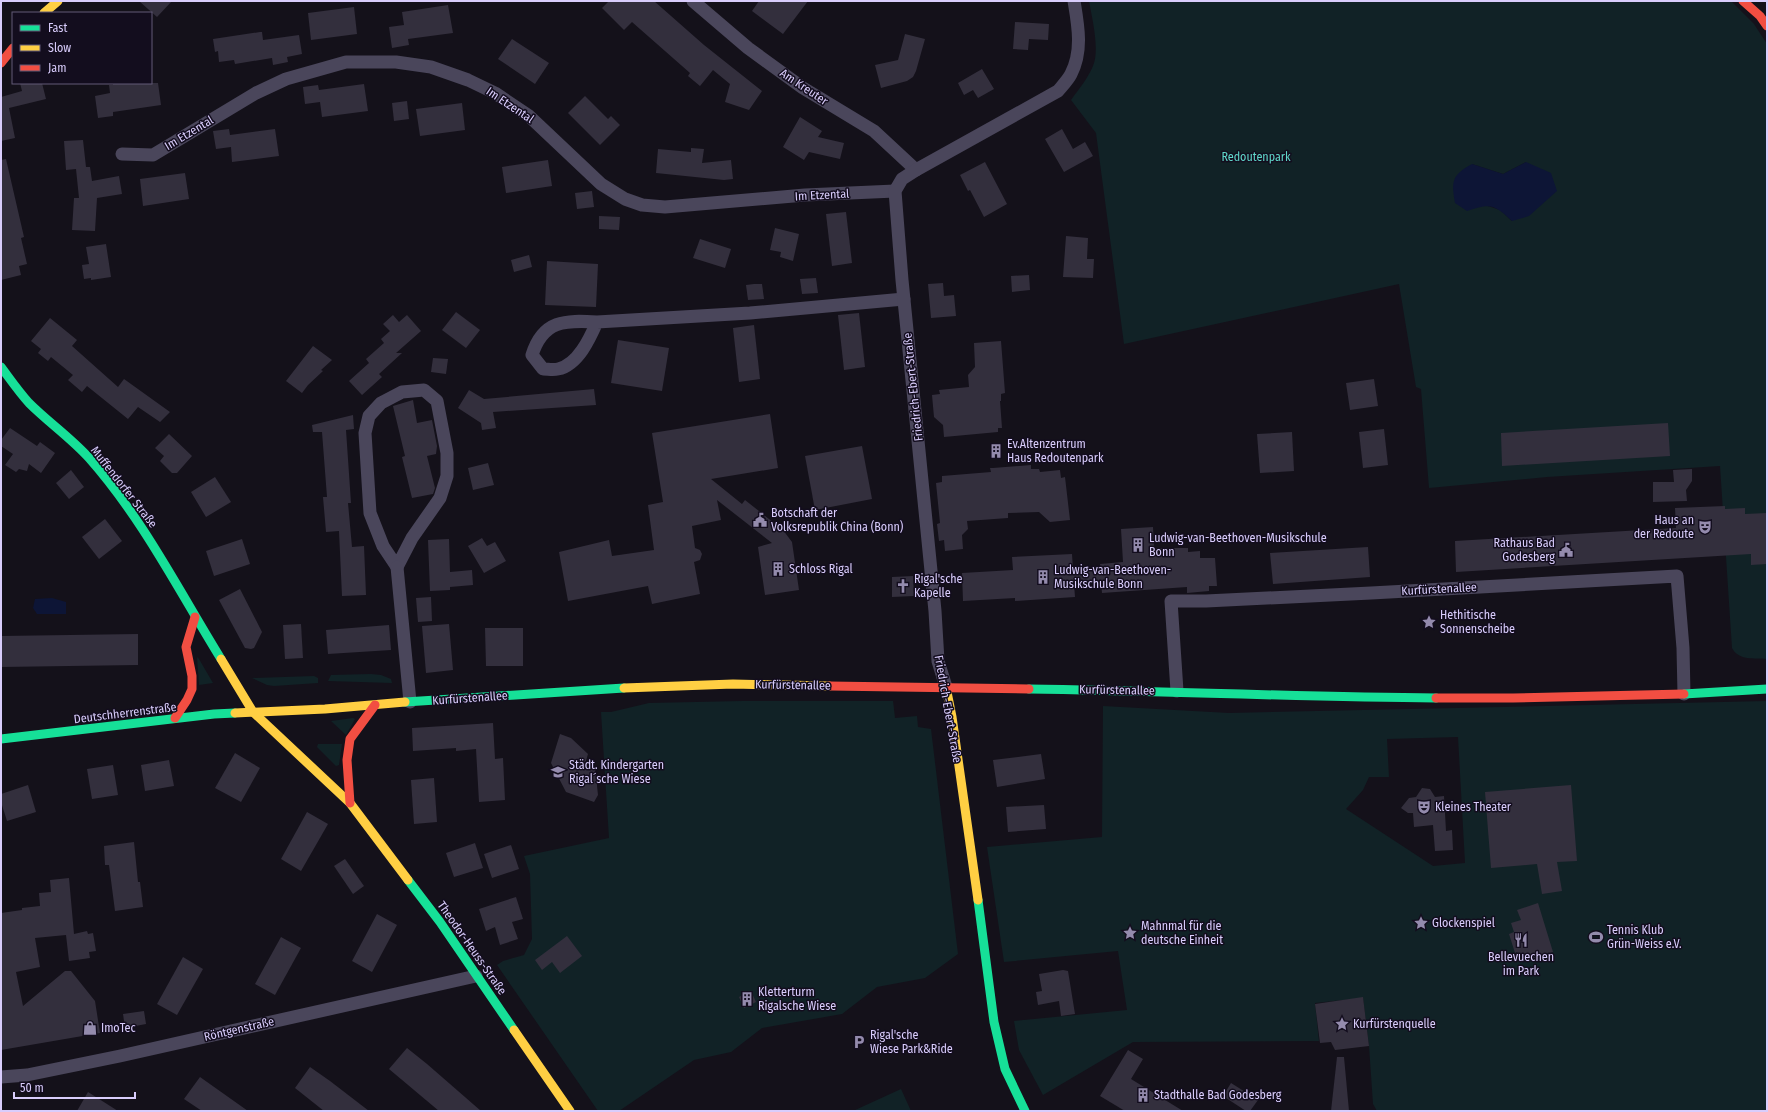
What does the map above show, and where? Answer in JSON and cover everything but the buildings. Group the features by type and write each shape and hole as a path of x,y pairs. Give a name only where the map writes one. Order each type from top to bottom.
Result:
{"street":[{"path":"45,12 58,1"},
{"name":"Am Kreuter","path":"693,1 748,48 803,88 874,131 916,170"},
{"path":"895,191 902,179 916,170 1058,91 1071,75 1078,56 1079,35 1074,1"},
{"path":"1743,1 1760,16 1767,26"},
{"path":"1,62 12,49"},
{"name":"Im Etzental","path":"122,154 153,155 256,93 286,79 346,62 396,62 431,67 468,80 495,93 529,116 601,184 625,199 642,205 665,207 805,195 895,191"},
{"name":"Friedrich-Ebert-Straße","path":"895,191 904,300 935,611 938,661 946,688 952,717 972,851 994,1022 1005,1069 1024,1111"},
{"path":"597,322 590,338 576,359 560,369 543,369 532,355 536,342 554,324 572,320 597,322 750,313 904,300"},
{"name":"Muffendorfer Straße","path":"1,367 28,402 89,458 135,517 166,564 195,617 253,712"},
{"path":"397,567 412,538 440,498 447,476 447,453 437,401 424,390 402,392 381,403 369,416 364,433 370,513 383,546 397,567 410,702"},
{"name":"Kurfürstenallee","path":"1177,691 1171,601 1214,601 1677,576 1683,648 1684,694"},
{"path":"175,718 187,700 192,689 192,676 186,647 195,617"},
{"name":"Kurfürstenallee","path":"253,712 325,709 605,689 733,684 1177,691 1351,697 1514,698 1684,694 1767,689"},
{"path":"350,803 347,760 350,739 375,705"},
{"name":"Deutschherrenstraße","path":"1,739 61,733 175,718 253,712"},
{"name":"Theodor-Heuss-Straße","path":"253,712 350,803 440,922 570,1111"},
{"name":"Röntgenstraße","path":"1,1078 27,1075 120,1056 476,976"}],"green space":[{"name":"Redoutenpark","path":"1089,1 1732,2 1754,24 1767,44 1767,659 1752,659 1743,657 1732,648 1720,466 1547,477 1429,488 1421,389 1416,387 1399,284 1124,344 1096,133 1071,100 1089,75 1095,59 1096,43","holes":["1526,162 1512,221 1500,210 1485,205 1472,164 1503,174"]},
{"path":"197,657 199,659 213,683 199,685"},
{"path":"331,675 381,675 391,679 392,683 328,681"},
{"path":"314,676 318,678 318,683 274,686 267,685 252,678"},
{"path":"742,701 893,701 895,718 917,716 918,727 931,729 958,954 925,978 877,987 842,1014 762,1028 731,1052 694,1060 619,1111 598,1111 497,965 503,961 524,955 532,939 530,874 524,856 609,838 601,712 611,712 649,703"},
{"path":"1767,701 1767,1111 1377,1111 1373,1104 1369,1046 1363,998 1315,1003 1319,1041 1133,1042 1043,1095 1019,1050 1014,1021 1127,1010 1118,951 1004,962 987,847 1102,837 1103,706 1229,713","holes":["1458,737 1465,863 1433,866 1346,809 1363,790 1369,777 1389,777 1387,739"]},
{"path":"353,718 355,719 346,735 331,721"},
{"path":"318,744 342,744 339,765 336,766 317,747"},
{"path":"901,1089 911,1111 853,1111"}],"water":[{"path":"1526,162 1551,173 1557,191 1529,216 1512,221 1496,208 1487,206 1467,211 1455,203 1453,189 1454,179 1465,168 1472,164 1503,174"},
{"path":"52,598 66,602 66,614 37,614 33,608 35,599"}],"traffic: fast":[{"path":"1,367 29,403 82,451 108,481 160,556 221,659"},
{"path":"405,702 624,688"},
{"path":"1029,689 1436,698"},
{"path":"1684,694 1767,689"},
{"path":"1,739 214,714 235,713"},
{"path":"408,880 440,922 514,1030"},
{"path":"978,900 994,1022 1005,1069 1025,1111"}],"traffic: slow":[{"path":"45,12 58,1"},
{"path":"221,659 253,712 350,803 408,880"},
{"path":"624,688 733,684 829,686"},
{"path":"946,687 952,717 978,900"},
{"path":"235,713 325,709 405,702"},
{"path":"514,1030 570,1111"}],"traffic: jam":[{"path":"1743,1 1760,16 1767,26"},
{"path":"1,63 12,49"},
{"path":"175,718 187,700 192,689 192,676 186,647 195,617"},
{"path":"829,686 1029,689"},
{"path":"1436,698 1513,698 1684,694"},
{"path":"350,803 347,760 350,739 375,705"}],"place":[{"name":"Ev.Altenzentrum Haus Redoutenpark","path":"996,451"},
{"name":"Botschaft der Volksrepublik China (Bonn)","path":"760,520"},
{"name":"Haus an der Redoute","path":"1705,527"},
{"name":"Ludwig-van-Beethoven-Musikschule Bonn","path":"1138,545"},
{"name":"Rathaus Bad Godesberg","path":"1566,550"},
{"name":"Schloss Rigal","path":"778,569"},
{"name":"Ludwig-van-Beethoven- Musikschule Bonn","path":"1043,577"},
{"name":"Rigal'sche Kapelle","path":"903,586"},
{"name":"Hethitische Sonnenscheibe","path":"1429,622"},
{"name":"Städt. Kindergarten Rigal´sche Wiese","path":"558,772"},
{"name":"Kleines Theater","path":"1424,807"},
{"name":"Glockenspiel","path":"1421,923"},
{"name":"Mahnmal für die deutsche Einheit","path":"1130,933"},
{"name":"Tennis Klub Grün-Weiss e.V.","path":"1596,937"},
{"name":"Bellevuechen im Park","path":"1521,940"},
{"name":"Kletterturm Rigalsche Wiese","path":"747,999"},
{"name":"Kurfürstenquelle","path":"1342,1024"},
{"name":"ImoTec","path":"90,1028"},
{"name":"Rigal'sche Wiese Park&Ride","path":"859,1042"},
{"name":"Stadthalle Bad Godesberg","path":"1143,1095"}]}
